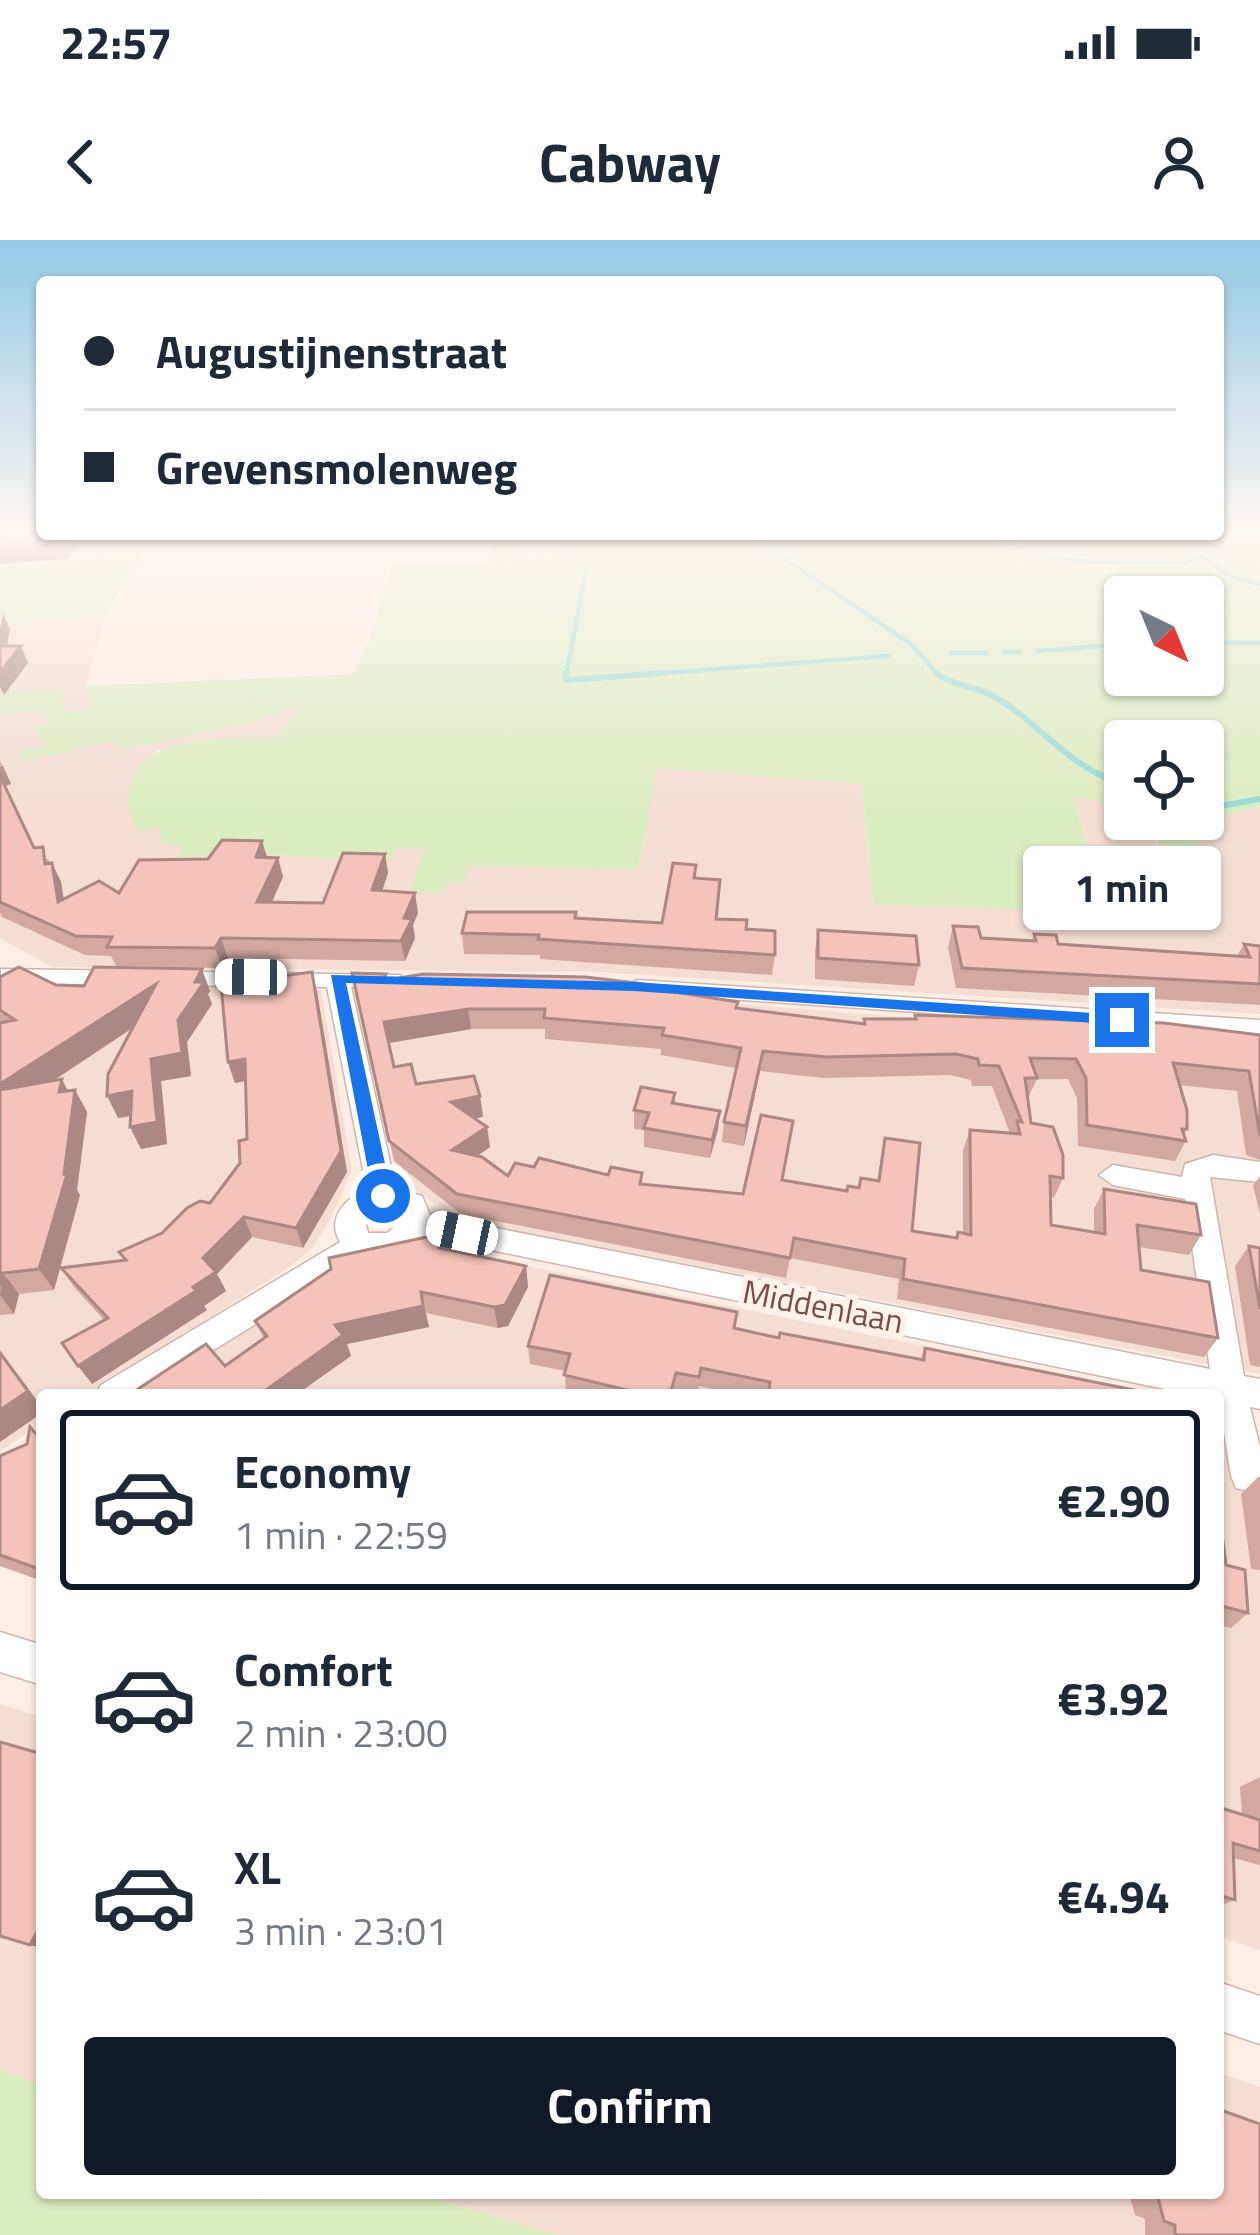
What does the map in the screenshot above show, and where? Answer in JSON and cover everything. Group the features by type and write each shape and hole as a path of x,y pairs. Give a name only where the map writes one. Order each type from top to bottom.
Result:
{"street":[{"path":"0,960 4,965 0,977 428,981"},
{"path":"337,978 383,1196"},
{"path":"611,986 1260,1028"},
{"path":"1260,1172 1201,1166 1195,1171 1244,1390 1249,1476 1260,1478"},
{"path":"1113,1174 1198,1191"},
{"path":"123,1389 360,1244 394,1245 417,1224 412,1204 383,1196 359,1205 351,1215 349,1232 360,1244"},
{"name":"Middenlaan","path":"417,1224 1244,1390"},
{"path":"0,1652 36,1663"},
{"path":"1224,2008 1260,2020"}],"shaded area":[{"path":"103,622 86,687 92,709 63,713 62,689 8,690 0,699 0,626"},
{"path":"287,709 300,711 274,737 195,742 157,750 136,771 138,832 159,827 185,847 170,868 270,855 390,861 397,849 425,848 411,893 447,882 468,866 638,870 656,768 862,784 873,904 1105,912 1074,797 1104,804 1104,840 1155,840 1194,852 1198,840 1224,840 1224,816 1260,806 1260,1014 598,972 52,967 0,938 0,713 45,711 49,723 34,727 47,746 19,752 22,761 113,741 121,750 254,722"},
{"path":"31,983 321,990 352,1170 329,1222 313,1247 291,1266 97,1389 36,1389 36,1428 0,1451 0,1001"},
{"path":"351,993 664,998 1260,1045 1260,1164 1208,1155 1186,1165 1212,1365 466,1221 411,1189 399,1164 351,1000"},
{"path":"1203,1171 1260,1177 1260,1374 1246,1371 1237,1362"},
{"path":"461,1253 1132,1389 149,1389 309,1284"},
{"path":"1224,1414 1260,1488 1260,1950 1224,1938"},
{"path":"0,1704 36,1715 36,2084 0,2069"},
{"path":"1224,2075 1260,2087 1260,2235 558,2235 435,2199 1224,2199"}],"green space":[{"path":"375,622 1104,622 1104,696 1224,696 1224,622 1260,622 1260,806 1224,816 1224,720 1104,720 1104,804 1074,798 1106,913 873,904 862,784 657,768 638,870 468,866 465,882 447,883 446,891 410,893 424,848 397,849 390,861 270,855 170,869 184,847 162,844 159,828 138,832 131,816 130,786 153,755 191,741 274,737 299,711 286,709 254,722 121,750 113,741 22,762 18,752 46,746 33,728 48,723 45,711 0,713 0,699 8,690 63,689 64,713 91,709 87,686 353,674"},
{"path":"1156,840 1199,843 1195,852 1162,850"},
{"path":"0,2069 36,2084 36,2199 435,2199 558,2235 0,2235"}],"building":[{"path":"0,646 21,646 0,672"},
{"path":"0,776 34,848 43,847 45,864 52,863 58,902 99,881 119,893 139,860 208,859 222,840 262,841 256,857 278,858 257,902 323,903 343,853 385,854 372,890 415,893 404,918 412,919 401,941 221,938 215,948 107,947 112,937 76,936 0,902"},
{"path":"673,863 696,865 694,878 720,880 716,919 747,920 746,929 775,931 775,955 462,933 467,912 576,912 575,918 662,923"},
{"path":"953,926 978,927 981,938 1036,941 1034,934 1056,935 1058,944 1250,957 1244,944 1260,946 1260,984 962,968"},
{"path":"818,930 916,936 919,965 818,958"},
{"path":"19,967 56,985 84,986 94,967 202,969 195,982 204,982 178,1020 182,1053 151,1059 157,1122 130,1127 132,1091 107,1096 108,1074 156,984 0,1084 0,1023 15,1020 0,1010 0,977"},
{"path":"312,972 341,1151 296,1228 244,1217 203,1258 216,1272 193,1287 196,1291 78,1366 62,1343 108,1318 61,1268 126,1260 119,1252 162,1233 200,1201 210,1203 240,1163 239,1141 247,1139 245,1059 228,1062 221,984"},
{"path":"352,973 386,974 382,981 423,974 586,977 677,988 675,992 738,1002 736,1008 865,1024 864,1019 916,1019 915,1015 1164,1023 1260,1035 1260,1136 1249,1071 1173,1063 1187,1110 1187,1129 1182,1129 1186,1141 1087,1125 1086,1078 1076,1059 1030,1058 1037,1078 1025,1078 1031,1123 1053,1127 1063,1155 1063,1178 1050,1176 1051,1225 1105,1234 1104,1189 1196,1204 1201,1235 1137,1225 1141,1270 1209,1282 1218,1338 903,1279 905,1259 794,1238 790,1258 457,1194 389,1141","holes":["468,1009 545,1009 544,1018 664,1028 662,1035 741,1048 724,1122 746,1126 763,1051 827,1057 956,1054 978,1059 979,1065 999,1066 1022,1122 1017,1121 1020,1134 970,1130 971,1235 958,1232 957,1238 912,1231 920,1143 885,1138 879,1181 861,1178 859,1188 848,1186 847,1191 782,1180 793,1121 761,1115 743,1194 640,1184 642,1173 611,1167 608,1175 539,1158 534,1167 515,1163 508,1176 482,1157 452,1150 487,1127 451,1102 480,1096 474,1076 416,1084 411,1064 394,1067 384,1022"]},
{"path":"62,1079 59,1092 75,1090 67,1174 39,1269 3,1273 0,1286 0,1090"},
{"path":"641,1087 675,1093 672,1103 720,1111 712,1140 644,1128 649,1113 634,1110"},
{"path":"436,1235 439,1248 526,1266 505,1305 494,1307 421,1292 423,1306 335,1325 343,1335 267,1389 138,1389 206,1344 225,1366 267,1336 255,1321 331,1269 329,1258"},
{"path":"1249,1246 1260,1248 1260,1309"},
{"path":"550,1275 737,1312 734,1328 779,1338 780,1333 924,1360 925,1348 1129,1389 769,1389 770,1382 701,1368 699,1377 676,1373 672,1389 623,1389 564,1375 570,1354 528,1346"},
{"path":"0,1353 28,1391 0,1410"},
{"path":"30,1427 36,1434 36,1568 0,1555 0,1456 27,1444"},
{"path":"1224,1549 1226,1565 1245,1570 1248,1613 1224,1607"},
{"path":"0,1742 36,1752 36,1934 30,1945 0,1936"},
{"path":"1224,1809 1260,1820 1260,1851 1233,1843 1235,1900 1224,1897"},
{"path":"1224,2111 1260,2124 1260,2235 1175,2235 1175,2225 1164,2221 1158,2199 1224,2199"}],"waterway":[{"path":"566,676 576,622"},
{"path":"879,622 911,644 937,673"},
{"path":"1224,642 1260,643"},
{"path":"1038,651 1104,646"},
{"path":"1005,652 1020,652"},
{"path":"951,653 986,653"},
{"path":"644,675 888,656"},
{"path":"565,673 567,680 644,675"},
{"path":"644,675 666,673"},
{"path":"937,673 1006,704 1104,776"},
{"path":"625,676 644,675"},
{"path":"1224,805 1260,799"}],"route":[{"path":"383,1196 337,978 634,986 1122,1020"}]}
